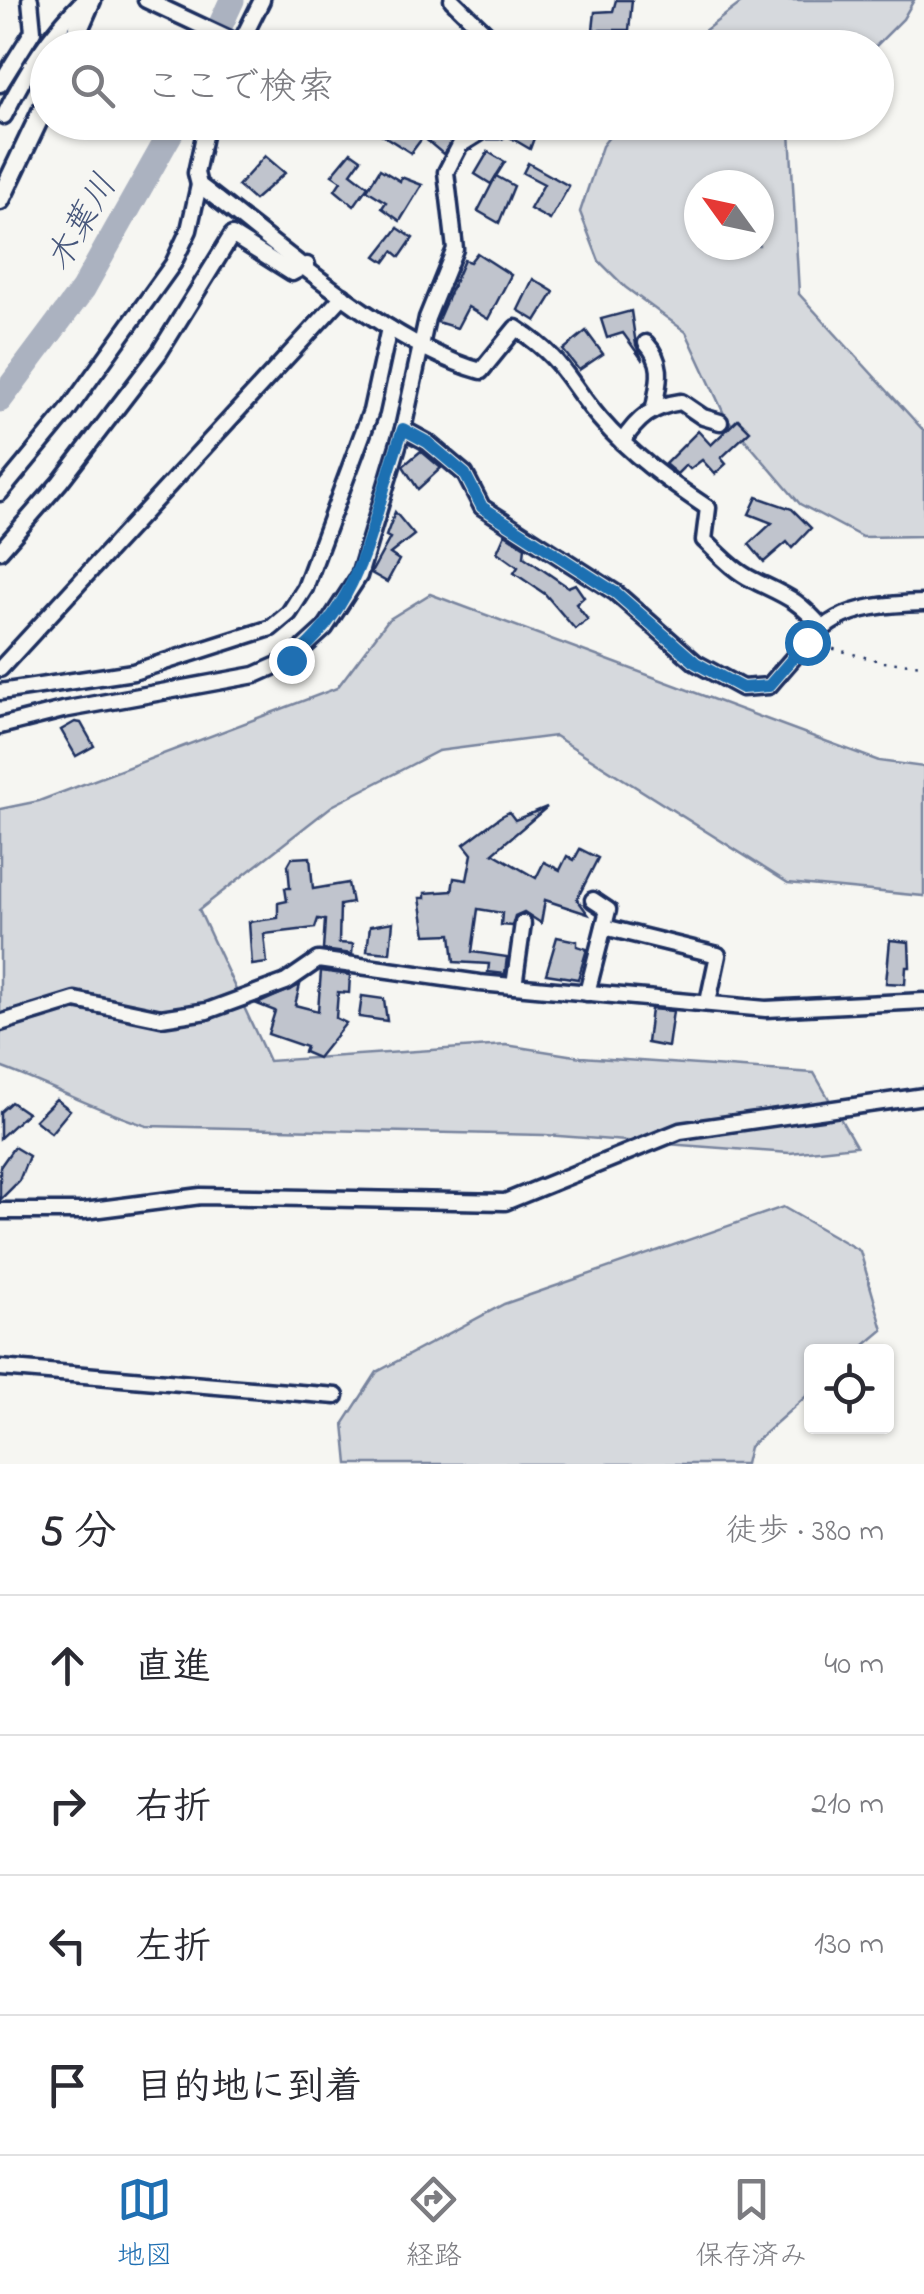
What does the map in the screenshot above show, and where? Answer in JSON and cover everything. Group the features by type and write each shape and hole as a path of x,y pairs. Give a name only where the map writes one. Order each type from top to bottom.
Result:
{"main road":[{"path":"76,30 87,0"},
{"path":"0,200 30,137"}],"street":[{"path":"55,30 87,0"},
{"path":"146,0 208,30"},
{"path":"245,30 262,0"},
{"path":"452,0 483,30"},
{"path":"30,1 33,30"},
{"path":"0,84 30,37"},
{"path":"1,118 30,64"},
{"path":"203,140 196,174 200,185 389,328 481,371 516,328 550,350 597,416 622,442 708,508 704,540 728,563 802,604 823,629"},
{"path":"0,726 63,710 255,676 291,660 325,628 359,576 403,429 420,342 455,249 446,172 460,145 468,140"},
{"path":"0,492 66,414 172,264 189,230 200,185"},
{"path":"0,551 60,482 159,354 232,236 292,272 306,265"},
{"path":"0,669 343,296"},
{"path":"0,692 133,672 271,628 290,613 305,588 371,412 389,328"},
{"path":"646,343 658,356 661,371 654,408"},
{"path":"622,442 636,422 654,408 681,402 703,417 720,422"},
{"path":"403,429 427,442 465,474 482,507 560,553 616,593 696,663 742,688 769,686 807,642 842,612 924,603"},
{"path":"588,993 608,910 593,900"},
{"path":"514,986 523,923"},
{"path":"604,927 718,954 708,1002"},
{"path":"0,1023 75,1000 161,1018 207,1011 286,982 318,960 514,986 766,1009 924,1001"},
{"path":"0,1211 84,1211 201,1196 505,1202 680,1130 924,1096"},
{"path":"0,1368 336,1396"}],"path":[{"path":"807,642 883,662 924,664"}],"shaded area":[{"path":"745,0 914,0 892,30 705,30"},
{"path":"607,140 790,140 799,294 924,431 924,536 862,537 800,504 725,416 686,332 625,287 599,261 580,212"},
{"path":"430,594 879,761 924,767 924,896 788,883 555,736 438,751 332,806 199,910 269,1061 506,1045 581,1057 814,1073 856,1146 790,1153 545,1135 147,1126 0,1067 0,809 39,801 337,688 388,620"},
{"path":"783,1207 860,1251 883,1330 866,1344 804,1344 804,1398 749,1447 745,1464 348,1464 344,1423 377,1372 504,1304"}],"building":[{"path":"616,0 632,0 629,30 593,30 595,12 613,11"},
{"path":"390,140 421,140 411,153"},
{"path":"427,140 454,140 443,154"},
{"path":"515,140 533,140 530,149"},
{"path":"351,152 361,159 351,173 368,186 354,206 335,190 341,181 332,175"},
{"path":"488,152 505,162 491,184 475,174"},
{"path":"265,156 285,173 254,200 238,186"},
{"path":"528,163 569,186 550,220 530,209 544,184 523,173"},
{"path":"380,169 400,181 401,177 422,185 400,221 382,208 386,202 367,190"},
{"path":"496,176 514,186 499,223 478,211"},
{"path":"398,228 413,238 400,257 393,251 385,262 376,256"},
{"path":"477,253 511,275 488,319 468,307 457,328 437,322 464,260 470,262"},
{"path":"533,279 554,292 536,321 518,310"},
{"path":"631,311 636,345 643,361 623,333 607,338 601,319"},
{"path":"586,331 603,354 579,370 563,350"},
{"path":"738,419 750,431 721,458 726,464 715,474 702,460 690,469 686,465 677,474 665,464 698,431 711,445"},
{"path":"421,451 441,468 418,489 403,466"},
{"path":"757,497 792,509 811,528 792,548 787,542 764,562 749,544 772,523 749,514"},
{"path":"395,512 414,535 390,554 399,560 387,582 371,573 390,538 386,536"},
{"path":"505,534 525,547 524,557 568,587 575,584 584,597 576,604 588,620 575,629 545,594 514,573 518,567 497,552"},
{"path":"81,723 94,746 76,756 61,730"},
{"path":"547,807 493,853 536,878 544,862 560,870 567,856 574,860 580,849 598,858 577,899 588,914 545,900 541,923 524,912 515,916 512,926 501,925 502,913 478,909 472,952 507,957 505,974 488,972 489,964 454,962 451,934 426,935 420,898 425,898 425,893 452,891 454,878 467,880 472,854 464,844 500,817 509,812 515,820"},
{"path":"310,857 313,889 348,883 352,903 340,905 339,943 353,944 352,954 323,950 325,920 318,919 315,928 264,934 267,963 252,965 249,922 278,918 278,903 287,901 285,888 290,888 288,865 292,858"},
{"path":"393,922 390,953 367,951 370,926"},
{"path":"557,937 577,941 577,946 587,949 578,979 546,974"},
{"path":"890,940 909,942 910,967 906,967 905,984 886,983"},
{"path":"321,971 350,975 349,993 338,992 336,1018 346,1023 318,1058 304,1052 306,1047 268,1034 275,1011 257,1004 300,985 295,1005 318,1011"},
{"path":"362,996 384,999 387,1021 359,1017"},
{"path":"651,1009 673,1011 668,1047 647,1043"},
{"path":"56,1099 70,1110 51,1133 35,1120"},
{"path":"11,1102 27,1113 0,1138 0,1112"},
{"path":"14,1147 29,1156 19,1181 0,1200 0,1167"}],"waterway":[{"name":"木葉川","path":"218,30 232,0"},
{"name":"木葉川","path":"0,400 83,289 167,140"}],"route":[{"path":"291,660 325,628 359,576 382,502 386,473 403,429 427,442 465,474 482,507 560,553 616,593 696,663 742,688 769,686 807,642"}]}
